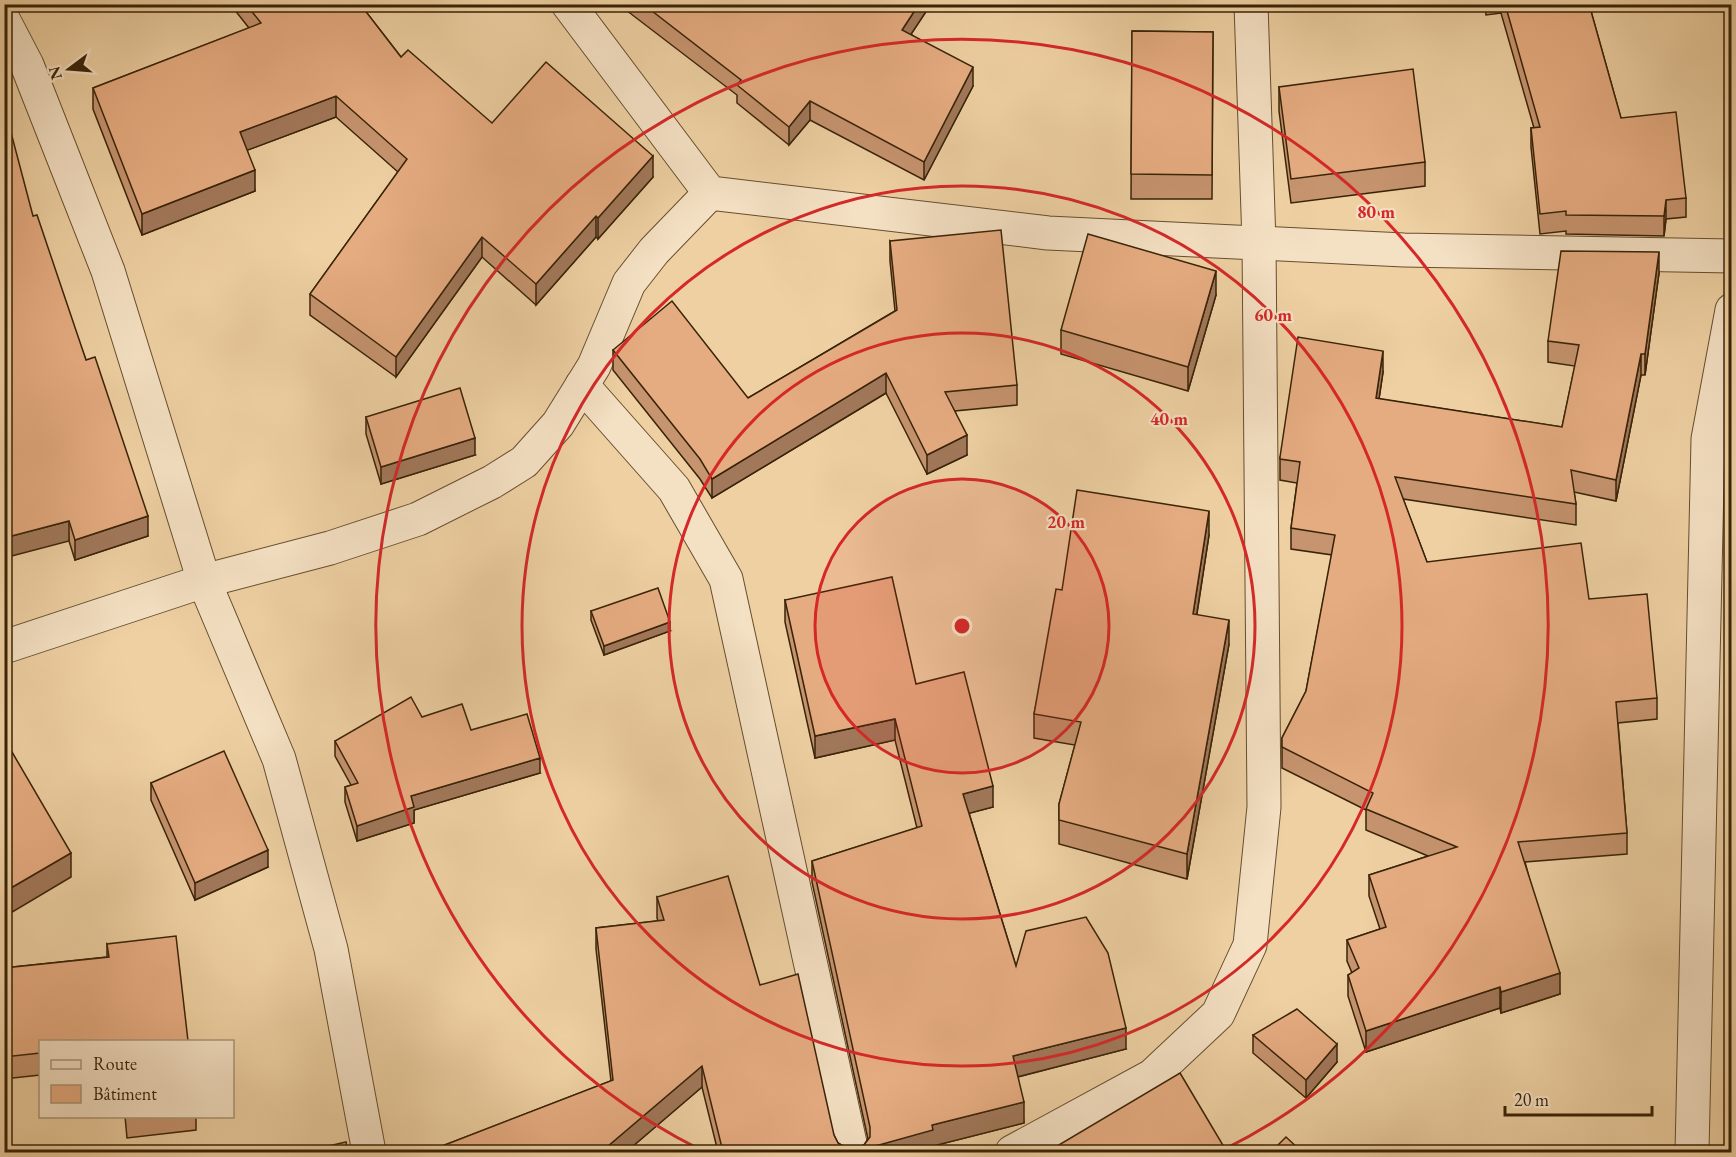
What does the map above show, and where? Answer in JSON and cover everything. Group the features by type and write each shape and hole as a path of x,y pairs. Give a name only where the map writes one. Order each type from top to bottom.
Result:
{"street":[{"path":"568,4 710,193 1048,233 1404,250 1731,256"},
{"path":"1012,1152 1152,1076 1218,1014 1250,945 1264,807 1259,243 1251,4"},
{"path":"4,21 27,64 108,270 204,581 279,759 331,949 369,1152"},
{"path":"4,647 204,581 330,548 418,519 492,482 524,462 558,424 594,366 629,283 654,251 710,193"},
{"path":"1692,1152 1708,439 1731,310"},
{"path":"582,385 674,489 726,579 852,1152"}],"building":[{"path":"246,4 360,4 401,57 408,50 492,123 546,62 653,156 536,284 482,237 396,357 310,294 407,159 336,96 240,132 255,170 142,214 93,88 261,23"},
{"path":"643,4 919,4 902,30 973,67 924,162 810,101 789,127 737,85 741,80"},
{"path":"1505,4 1589,4 1621,118 1676,112 1686,198 1666,200 1664,216 1566,215 1566,211 1540,214 1531,128 1540,127"},
{"path":"1132,31 1213,32 1212,175 1131,174"},
{"path":"1413,69 1425,162 1291,179 1279,87"},
{"path":"4,106 33,216 37,215 86,360 95,357 148,516 75,540 69,521 4,538"},
{"path":"1001,230 1017,385 945,392 967,435 927,455 886,373 712,479 700,459 613,350 672,301 748,398 897,310 890,241"},
{"path":"1088,234 1216,271 1188,367 1061,330"},
{"path":"1561,251 1659,252 1645,354 1641,354 1616,480 1571,470 1576,504 1395,477 1427,562 1581,543 1589,599 1647,594 1657,698 1616,702 1627,833 1518,842 1560,973 1501,992 1500,987 1366,1031 1348,975 1359,968 1347,940 1386,927 1369,875 1457,847 1366,809 1373,793 1282,747 1282,738 1306,691 1335,535 1291,528 1300,462 1280,459 1280,457 1298,337 1383,351 1376,398 1562,427 1579,345 1548,341"},
{"path":"460,388 475,438 381,467 366,417"},
{"path":"1077,490 1209,511 1193,614 1229,620 1187,854 1059,820 1059,804 1081,722 1034,714 1056,589 1062,590"},
{"path":"892,577 916,684 964,672 993,786 963,794 1016,966 1026,931 1086,917 1108,953 1126,1028 1013,1056 1024,1102 932,1125 933,1130 854,1152 723,1152 702,1066 601,1152 439,1152 437,1148 613,1080 596,928 664,920 657,897 728,876 760,985 798,974 834,1135 838,1143 846,1148 855,1149 864,1145 870,1137 870,1127 812,861 922,826 895,719 815,736 785,600"},
{"path":"658,588 670,622 604,646 591,611"},
{"path":"411,697 422,717 462,704 471,730 527,714 540,758 411,796 414,807 357,826 345,787 358,783 335,741"},
{"path":"224,751 268,850 195,883 151,783"},
{"path":"12,752 71,853 4,892 4,756"},
{"path":"176,936 188,1040 39,1040 39,1053 4,1057 4,968 109,957 107,944"},
{"path":"1297,1009 1337,1044 1306,1080 1253,1035"},
{"path":"1180,1073 1227,1152 1047,1152"},
{"path":"1286,1137 1302,1152 1271,1152"},
{"path":"346,1142 348,1152 303,1152"}]}
